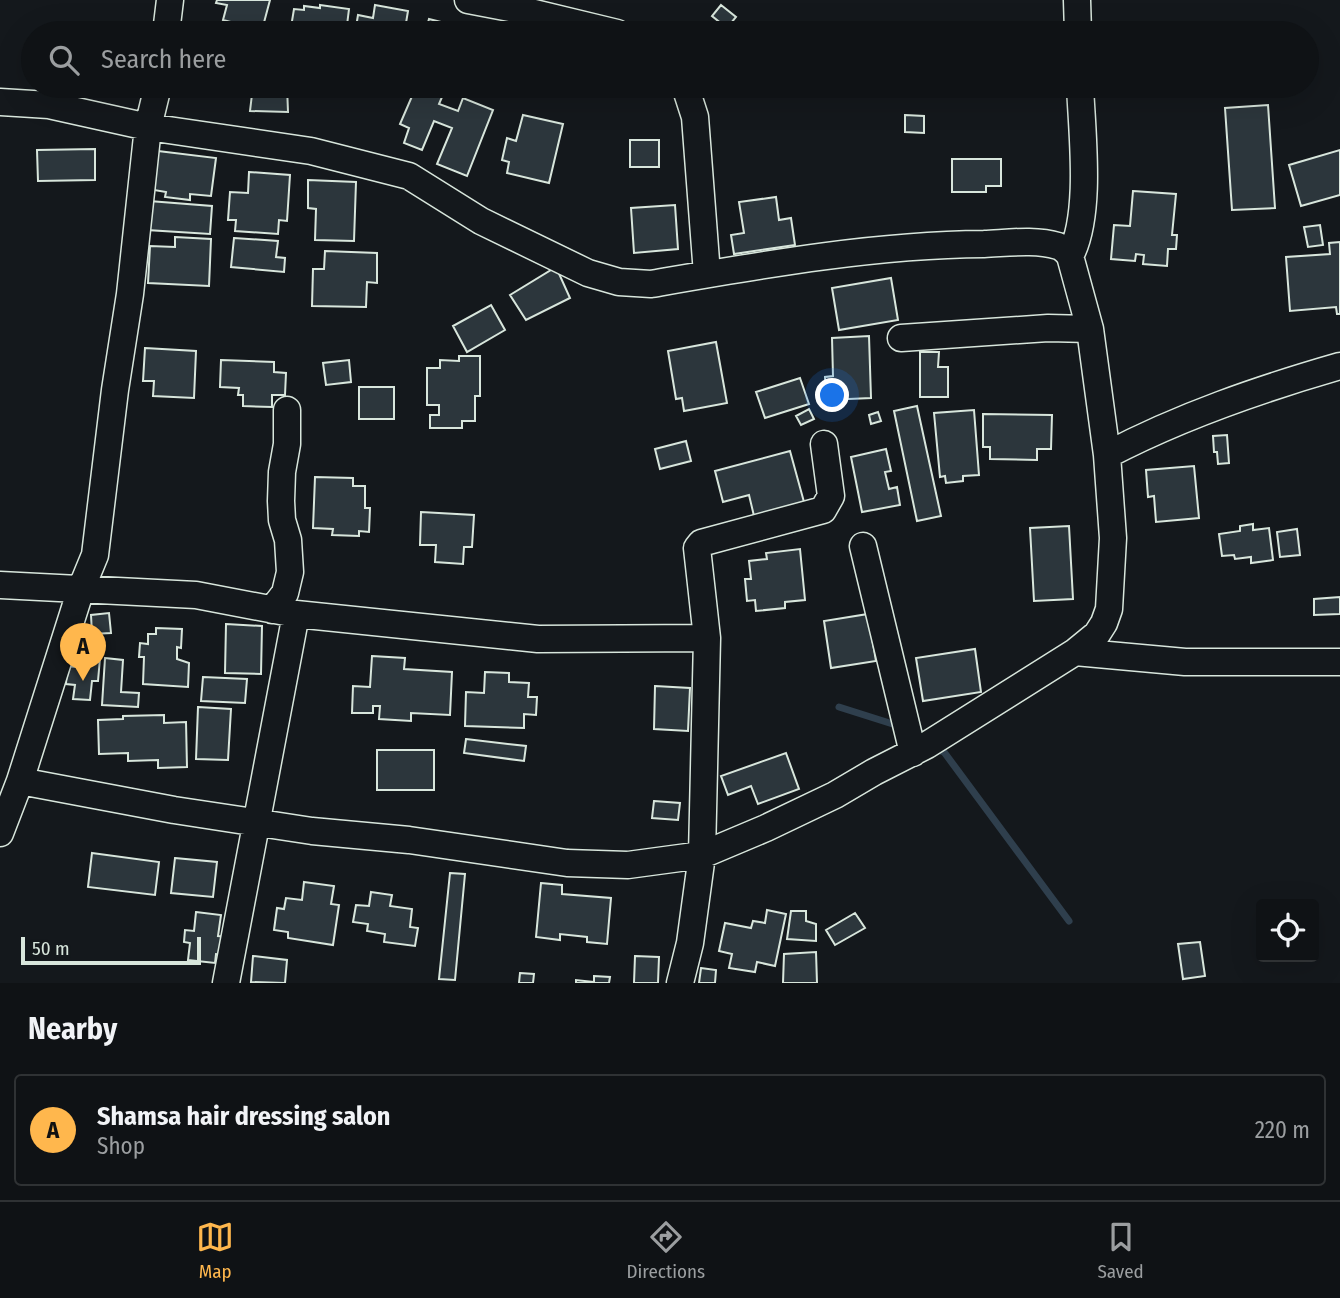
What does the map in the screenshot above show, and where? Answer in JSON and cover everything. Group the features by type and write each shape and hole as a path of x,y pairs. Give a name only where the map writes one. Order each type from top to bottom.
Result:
{"street":[{"path":"167,21 170,0"},
{"path":"468,0 567,21"},
{"path":"1077,0 1078,21"},
{"path":"0,833 20,781 81,589 95,555 115,390 130,294 148,127 155,98"},
{"path":"689,98 695,117 707,274"},
{"path":"1070,256 1077,242 1083,180 1080,98"},
{"path":"0,102 49,105 148,127 311,151 409,176 481,221 588,273 619,282 651,284 856,252 965,244 1040,243 1058,246 1065,249 1070,256 1090,329 1107,454 1113,538 1109,608 1097,634 1075,652 913,752 835,795 702,855 628,865 567,863 409,840 312,831 174,810 20,781"},
{"path":"901,338 1048,328 1090,329"},
{"path":"1107,454 1152,431 1194,415 1294,379 1340,366"},
{"path":"226,983 257,821 285,593 290,572 281,501 287,444 287,410"},
{"path":"680,983 690,943 702,855 708,638 698,545 823,510 831,496 824,444"},
{"path":"863,546 913,752"},
{"path":"0,585 196,595 284,612 538,639 708,638"},
{"path":"1075,652 1185,662 1340,662"}],"building":[{"path":"217,0 270,0 264,21 223,20 227,5 216,3"},
{"path":"320,5 349,9 348,21 292,21 294,9 304,10 304,6 320,8"},
{"path":"375,5 408,11 406,21 357,21 358,15 373,18"},
{"path":"721,5 736,17 733,21 718,21 712,16"},
{"path":"252,98 287,98 288,112 250,111"},
{"path":"411,98 442,98 439,104 458,111 463,98 493,110 467,176 437,164 452,128 434,121 422,150 404,143 409,128 400,124"},
{"path":"1268,105 1275,208 1232,210 1225,108"},
{"path":"523,115 563,124 549,183 507,173 509,162 502,160 507,138 516,141"},
{"path":"905,115 924,116 924,133 905,132"},
{"path":"630,140 659,140 659,167 630,167"},
{"path":"95,149 95,180 38,181 37,150"},
{"path":"1340,150 1340,195 1301,206 1289,165"},
{"path":"158,151 216,158 211,196 190,194 190,200 165,197 166,192 154,190"},
{"path":"952,159 1001,159 1001,186 986,186 986,192 952,192"},
{"path":"249,172 290,175 287,221 279,220 278,234 235,231 236,220 228,220 230,192 248,193"},
{"path":"308,180 356,182 354,241 315,240 316,209 308,208"},
{"path":"1133,191 1176,194 1172,235 1177,235 1176,249 1168,249 1167,266 1143,264 1144,255 1136,254 1135,261 1111,259 1114,225 1130,226"},
{"path":"776,197 779,220 791,218 795,245 734,254 731,235 744,233 739,202"},
{"path":"149,201 212,206 210,234 147,230"},
{"path":"675,205 678,249 634,253 631,208"},
{"path":"1320,225 1323,245 1308,247 1304,227"},
{"path":"175,237 211,239 209,286 148,283 150,246 175,247"},
{"path":"234,238 278,241 276,257 285,258 284,272 231,267"},
{"path":"1340,242 1340,314 1337,314 1336,307 1290,311 1286,257 1330,254 1329,243"},
{"path":"325,251 377,253 377,283 367,282 366,307 312,306 313,269 324,269"},
{"path":"556,267 570,298 526,320 510,295"},
{"path":"891,278 898,320 839,330 832,288"},
{"path":"491,305 505,330 467,352 453,326"},
{"path":"869,336 871,398 826,400 825,377 833,376 832,338"},
{"path":"716,342 727,403 684,411 682,398 676,399 668,351"},
{"path":"145,348 196,351 194,398 153,396 154,381 143,381"},
{"path":"920,352 939,352 938,367 948,367 948,397 920,397"},
{"path":"459,356 480,356 480,396 475,396 475,421 462,421 462,428 430,428 430,415 439,415 439,405 427,405 427,368 440,368 440,360 459,361"},
{"path":"221,360 274,362 274,372 286,373 285,395 272,395 272,407 243,406 243,395 238,395 239,388 220,387"},
{"path":"349,360 351,382 326,385 323,363"},
{"path":"800,378 809,404 765,418 756,392"},
{"path":"359,387 394,387 394,419 359,419"},
{"path":"917,406 941,516 917,521 894,411"},
{"path":"809,409 814,419 801,425 796,416"},
{"path":"974,410 979,475 963,476 963,481 946,483 945,476 940,477 934,413"},
{"path":"878,412 881,421 871,424 869,415"},
{"path":"983,414 1052,415 1051,449 1037,449 1037,460 990,459 990,447 983,447"},
{"path":"1227,435 1229,463 1218,464 1213,436"},
{"path":"686,441 691,461 660,469 655,449"},
{"path":"886,449 891,471 885,472 889,489 897,487 900,505 862,512 851,457"},
{"path":"790,451 804,502 754,516 749,495 723,502 715,471"},
{"path":"1194,466 1199,518 1156,522 1154,496 1148,497 1146,470"},
{"path":"315,477 353,478 353,486 365,486 365,508 370,508 369,532 359,531 359,536 332,535 333,529 313,528"},
{"path":"421,512 474,515 472,547 464,547 463,564 435,562 436,545 420,545"},
{"path":"1253,524 1253,530 1269,528 1273,560 1251,563 1251,557 1235,559 1234,555 1222,556 1219,534 1240,531 1240,526"},
{"path":"1069,526 1073,599 1034,601 1030,528"},
{"path":"1297,529 1300,555 1280,557 1277,532"},
{"path":"800,549 805,600 785,602 785,608 756,611 755,600 747,601 745,579 751,579 749,561 767,559 766,553"},
{"path":"1340,597 1340,614 1314,615 1314,599"},
{"path":"109,613 111,633 92,634 91,615"},
{"path":"868,614 876,661 831,668 824,621"},
{"path":"226,624 262,626 261,674 225,673"},
{"path":"156,628 182,629 181,648 177,647 177,659 189,663 188,687 143,684 144,657 139,657 140,643 148,644 148,634 156,634"},
{"path":"975,649 981,692 923,701 916,658"},
{"path":"372,656 405,658 404,669 452,672 450,715 411,713 411,721 379,719 380,706 373,706 373,713 352,713 353,686 370,687"},
{"path":"86,657 100,658 98,681 92,681 90,700 73,699 75,685 66,684 67,666 85,668"},
{"path":"105,658 123,660 121,692 139,693 138,707 102,705"},
{"path":"485,672 509,673 509,682 529,683 528,697 537,697 536,715 524,714 524,728 465,726 466,692 484,693"},
{"path":"203,677 247,679 245,703 201,701"},
{"path":"655,686 690,688 688,731 654,729"},
{"path":"198,707 231,709 228,760 196,759"},
{"path":"164,715 164,723 186,722 187,767 158,768 158,760 128,761 128,753 99,754 98,720 123,719 123,716"},
{"path":"466,739 526,746 524,761 464,753"},
{"path":"377,750 434,750 434,790 377,790"},
{"path":"786,753 799,789 758,804 751,786 728,795 721,776"},
{"path":"654,801 680,803 678,820 652,818"},
{"path":"92,853 159,862 155,895 88,887"},
{"path":"175,858 217,862 213,897 171,893"},
{"path":"450,873 465,874 455,980 439,979"},
{"path":"304,882 334,886 331,904 339,905 333,945 288,938 288,932 274,930 277,908 284,909 286,898 302,900"},
{"path":"541,883 562,885 562,894 611,898 607,944 587,942 587,937 560,934 560,940 536,937"},
{"path":"371,892 392,895 390,906 412,909 410,927 418,928 415,946 384,942 385,934 367,931 368,924 353,922 356,905 369,906"},
{"path":"767,910 786,914 775,966 757,962 755,972 729,968 732,954 719,951 725,923 751,928 753,921 765,923"},
{"path":"791,911 806,911 806,921 816,924 816,941 787,939"},
{"path":"196,912 221,915 218,936 229,937 227,955 216,954 215,963 188,960 190,943 184,942 185,930 194,931"},
{"path":"855,913 865,928 835,945 826,930"},
{"path":"1200,942 1205,976 1183,979 1178,944"},
{"path":"816,952 817,983 783,983 784,954"},
{"path":"253,956 287,960 285,983 251,982"},
{"path":"635,956 659,957 658,983 634,983"},
{"path":"701,968 716,970 715,983 699,983"},
{"path":"520,973 534,974 533,983 519,983"},
{"path":"594,976 610,977 609,983 576,983 576,980 594,982"}],"waterway":[{"path":"839,707 899,726"},
{"path":"935,749 944,752 1069,921"}],"place":[{"name":"Shamsa hair dressing salon","path":"83,681"}]}
